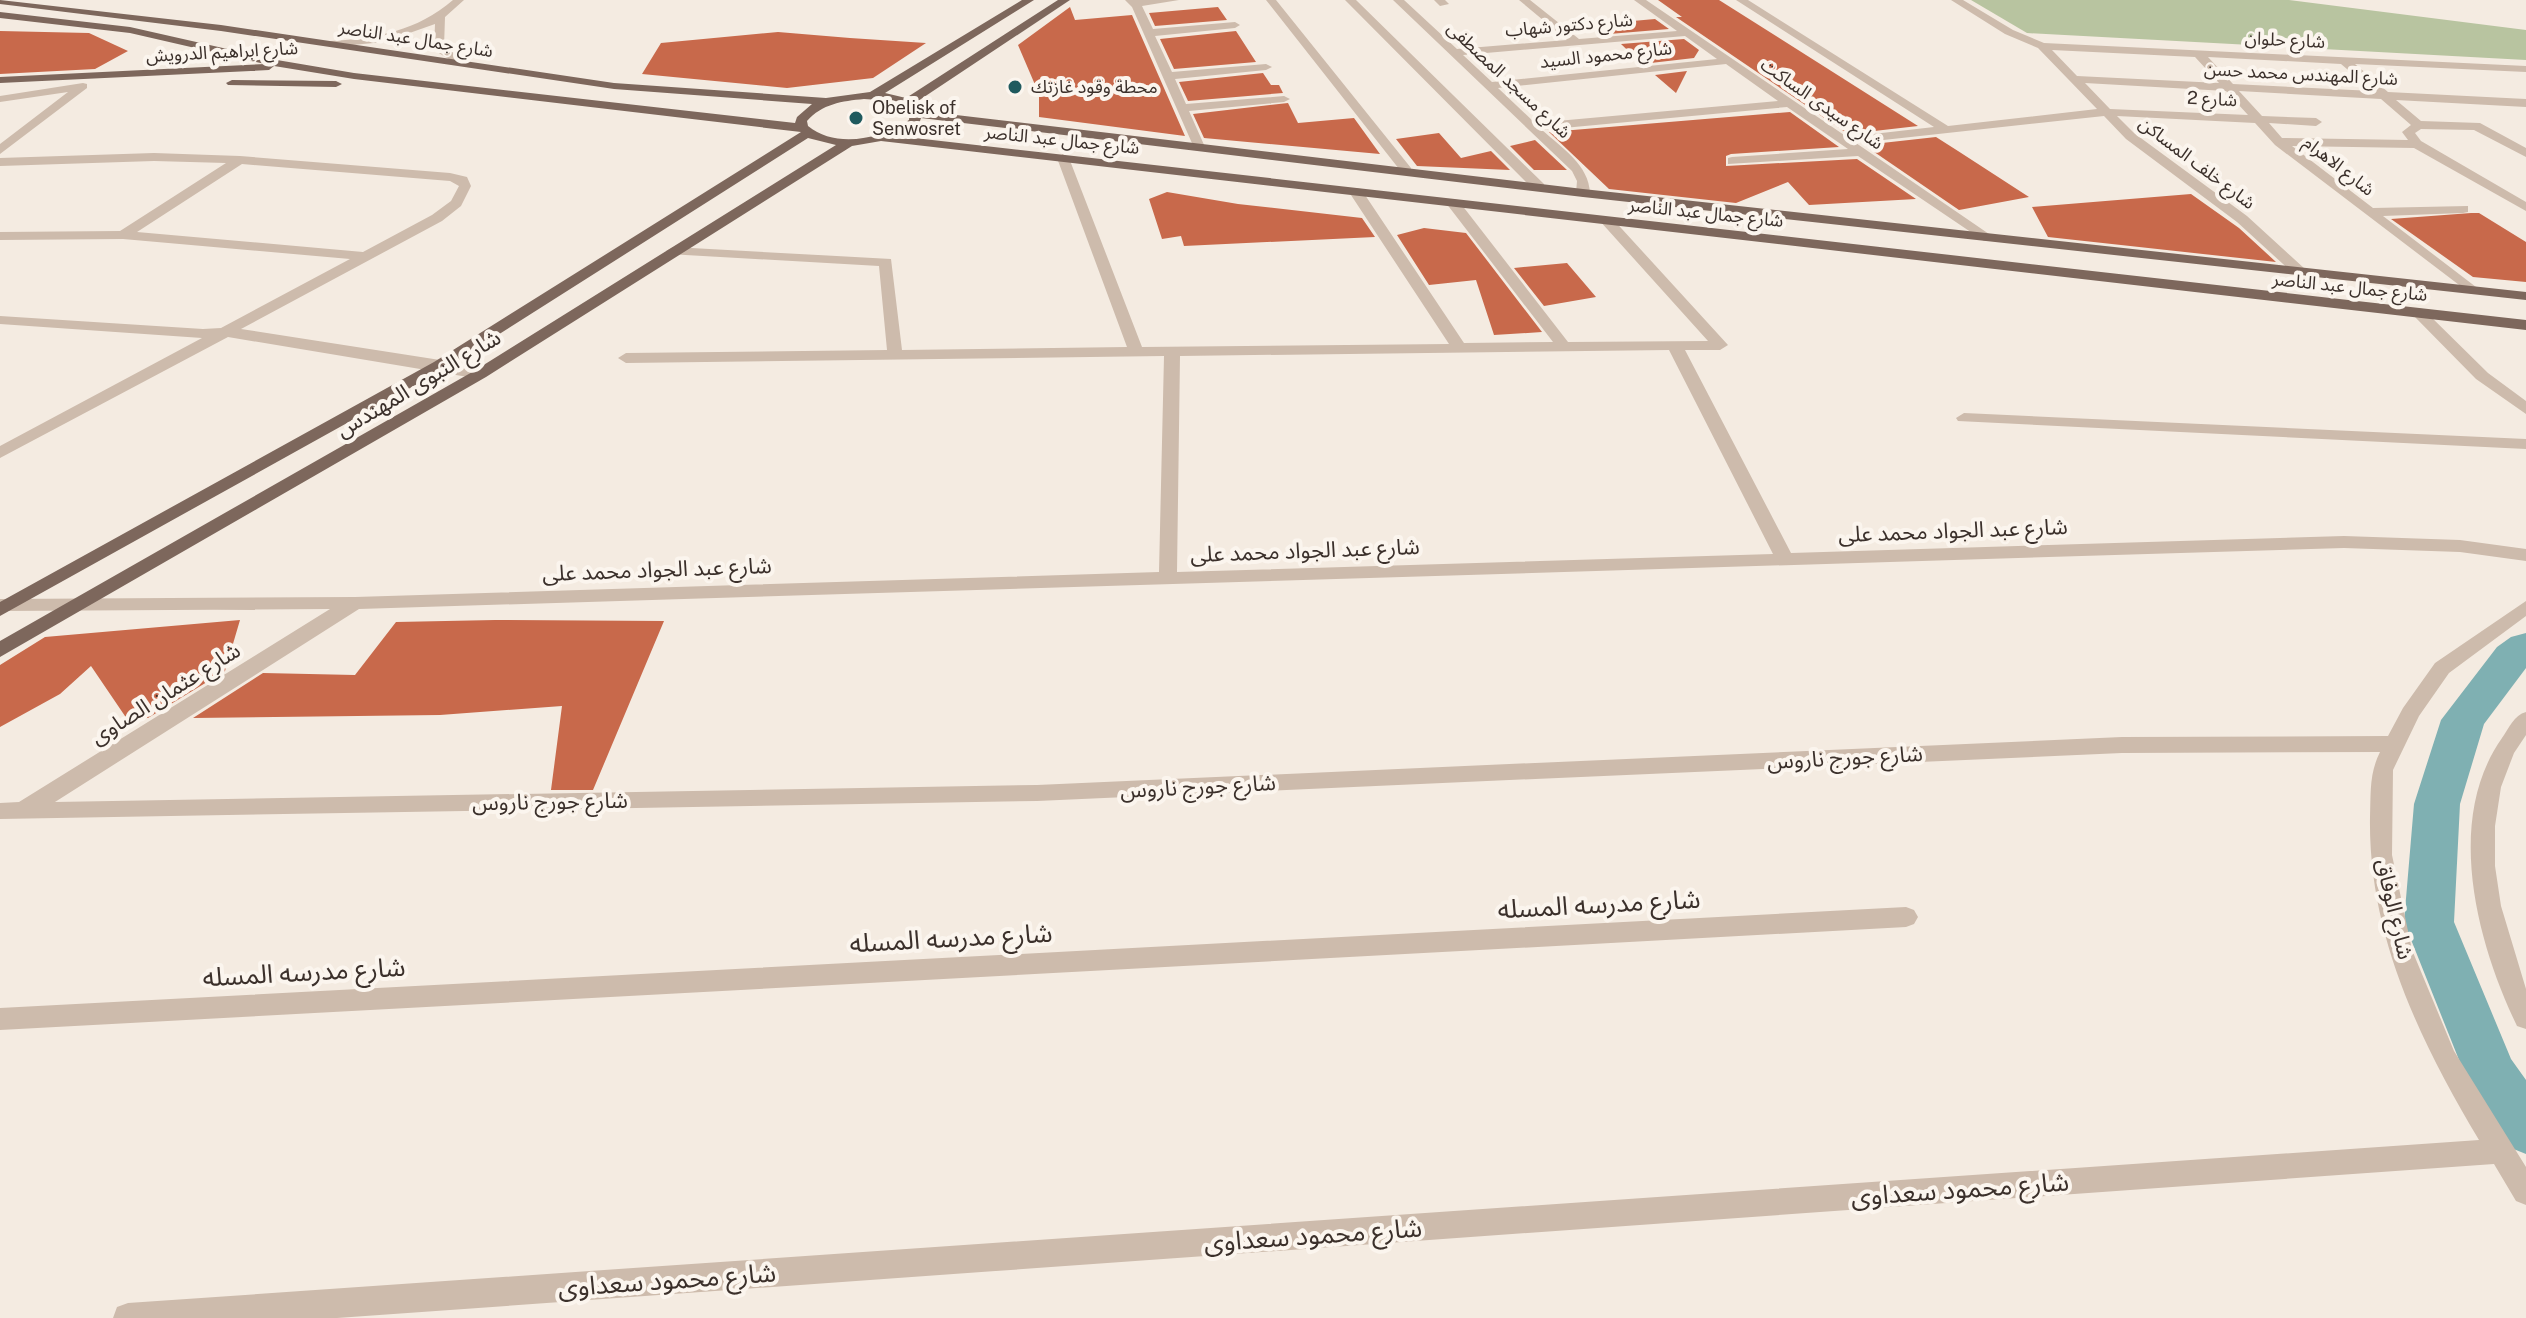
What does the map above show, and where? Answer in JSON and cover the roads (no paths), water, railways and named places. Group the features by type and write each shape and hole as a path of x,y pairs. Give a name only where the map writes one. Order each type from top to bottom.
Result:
{"main road":[{"path":"873,95 1029,0"},
{"path":"908,102 1065,0"},
{"name":"شارع جمال عبد الناصر","path":"0,1 331,44 614,86 827,102 873,95"},
{"name":"شارع جمال عبد الناصر","path":"0,15 130,30 354,76 805,130 833,141 850,142"},
{"name":"شارع ابراهيم الدرويش","path":"0,80 364,64 470,75 541,77"},
{"name":"شارع ابراهيم الدرويش","path":"0,90 295,82 466,89"},
{"path":"591,103 612,95 616,90 614,86"},
{"path":"850,142 882,138 908,128 918,114 908,102 873,95"},
{"name":"شارع النبوى المهندس","path":"3,607 440,365 805,130 806,114 827,102"},
{"name":"شارع جمال عبد الناصر","path":"918,114 1583,193 2526,296"},
{"name":"شارع جمال عبد الناصر","path":"882,138 2526,325"},
{"name":"شارع النبوى المهندس","path":"0,650 480,374 850,142"}],"street":[{"path":"331,44 385,38 419,29 441,19 459,0"},
{"path":"1174,0 1132,2 1149,33 1199,147"},
{"path":"1271,0 1407,171"},
{"path":"1350,0 1539,187"},
{"name":"شارع مسجد المصطفى","path":"1398,0 1577,169 1583,181 1583,193"},
{"path":"1524,0 1576,42"},
{"name":"شارع سيدى الساكت","path":"1639,0 1984,237"},
{"path":"1741,0 1945,129"},
{"path":"1956,0 2009,32 2042,46"},
{"path":"441,19 438,48 464,64"},
{"path":"1149,33 1235,25"},
{"name":"شارع دكتور شهاب","path":"1454,53 1687,33"},
{"name":"شارع حلوان","path":"2042,46 2526,69"},
{"name":"شارع خلف المساكن","path":"2042,46 2150,153 2264,237 2300,272"},
{"name":"شارع الاهرام","path":"2199,54 2279,142 2471,290"},
{"path":"2344,60 2418,125"},
{"name":"شارع محمود السيد","path":"1489,86 1727,61"},
{"path":"1168,76 1266,67"},
{"path":"2487,67 2516,89"},
{"name":"شارع المهندس محمد حسن","path":"2074,79 2526,103"},
{"path":"0,150 83,86"},
{"name":"شارع ابراهيم الدرويش","path":"0,99 83,86"},
{"path":"1182,108 1284,99"},
{"path":"1532,127 1790,103"},
{"name":"شارع 2","path":"1844,141 2107,112 2316,122"},
{"path":"2526,153 2476,126 2418,125 2408,132 2417,144 2526,207"},
{"path":"2279,142 2417,144"},
{"path":"1732,161 1860,152"},
{"path":"0,162 154,157 240,160 462,180 465,186 463,194 449,210 228,332 2,451"},
{"path":"1063,158 1136,352"},
{"path":"123,235 240,160"},
{"path":"1356,192 1460,349"},
{"path":"1453,203 1565,348"},
{"path":"2369,212 2463,209"},
{"path":"626,358 1720,345 1606,220"},
{"path":"0,236 123,235 363,256"},
{"path":"673,251 886,262 895,356"},
{"path":"2418,312 2482,376 2526,409"},
{"path":"0,320 203,334 228,332 480,374"},
{"path":"1675,346 1785,559"},
{"path":"1168,578 1172,352"},
{"path":"1964,418 2526,444"},
{"name":"شارع عبد الجواد محمد على","path":"3,607 85,602 355,603 2344,542 2460,546 2526,555"},
{"name":"شارع عثمان الصاوى","path":"0,824 11,811 355,603"},
{"name":"شارع الوفاق","path":"2526,607 2442,668 2410,713 2382,770 2381,855 2400,950 2444,1057 2498,1151 2526,1192"},
{"path":"2526,719 2514,732 2492,780 2482,838 2488,906 2511,987 2526,1018"},
{"name":"شارع جورج ناروس","path":"11,811 1037,793 2122,745 2395,744"},
{"name":"شارع مدرسه المسله","path":"0,1019 1906,917"},
{"name":"شارع محمود سعداوى","path":"128,1318 2498,1151"}],"waterway":[{"path":"2526,647 2512,657 2463,720 2437,804 2429,922 2490,1073 2526,1128"}],"place":[{"name":"محطة وقود غازتك","path":"1015,87"},
{"name":"Obelisk of Senwosret","path":"856,118"}]}
